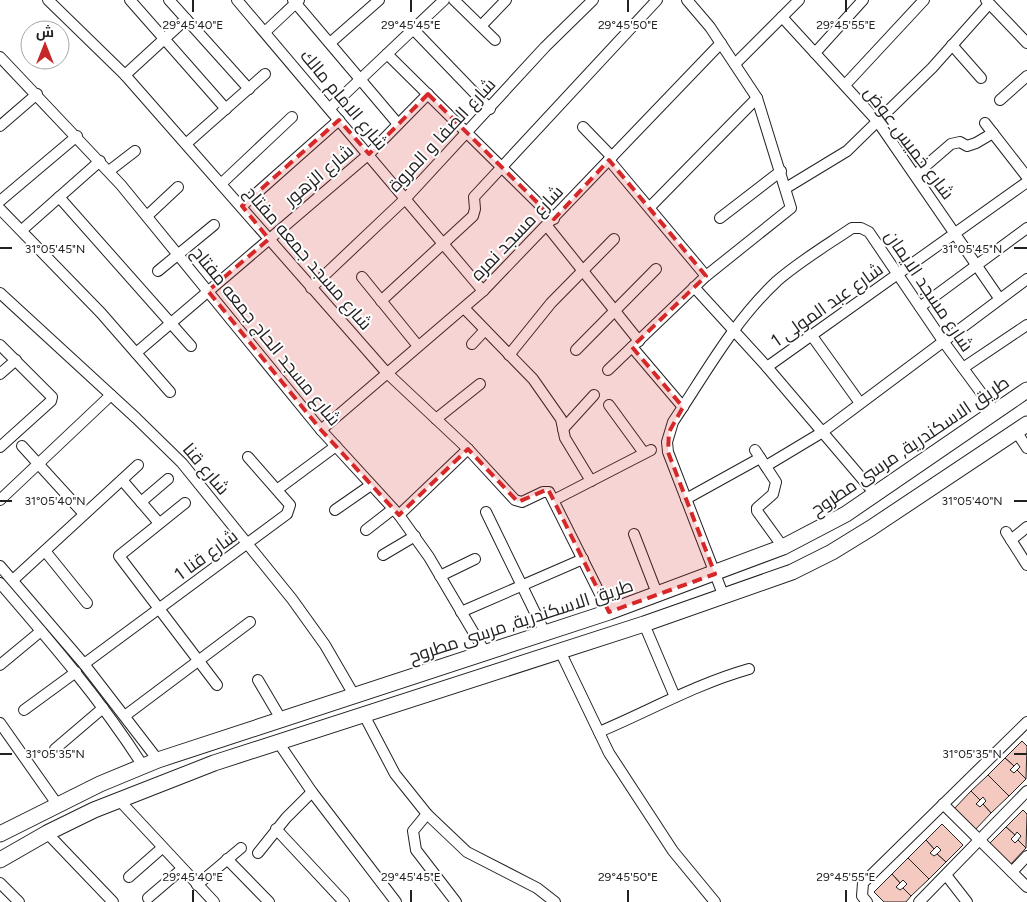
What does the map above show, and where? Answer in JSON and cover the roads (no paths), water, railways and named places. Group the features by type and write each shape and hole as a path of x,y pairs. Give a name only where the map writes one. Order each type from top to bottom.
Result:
{"main road":[{"name":"طريق الاسكندرية, مرسى مطروح","path":"2,830 158,760 658,596 783,547 846,514 876,495 1027,390"},
{"path":"0,860 47,833 119,800 214,763 560,652 792,572 832,552 1022,428"}],"street":[{"name":"شارع مسجد جمعه مفتاح","path":"48,0 125,75 222,183 311,288 386,372 468,449 518,502 546,491 554,500"},
{"path":"130,0 226,109"},
{"path":"169,0 249,89"},
{"name":"شارع الامام مالك","path":"237,0 483,291"},
{"path":"330,43 379,0"},
{"path":"330,108 444,0"},
{"path":"454,0 495,40"},
{"path":"481,26 506,0"},
{"name":"شارع الصفا و المروة","path":"311,288 406,198 545,47 592,0"},
{"path":"382,301 473,216 476,209 474,197 657,0"},
{"path":"608,370 706,276 789,211 792,204 757,98 721,43 687,0"},
{"path":"735,64 800,0"},
{"path":"815,53 863,0"},
{"path":"265,32 296,1 398,124"},
{"path":"845,85 922,1"},
{"path":"786,188 836,159 878,122 952,45 987,2 1027,43"},
{"name":"شارع خميس عوض","path":"782,17 878,122 1000,298"},
{"path":"125,75 186,19"},
{"path":"413,29 490,108"},
{"name":"شارع مسجد نمره","path":"321,430 386,372 483,291 721,43"},
{"path":"952,45 982,78"},
{"path":"388,54 502,168 550,223 582,270 614,311 635,344 683,407"},
{"name":"شارع مسجد الحاج جمعه مفتاح","path":"2,64 37,94 109,171 321,430 396,512 415,536 485,652"},
{"path":"187,144 265,74"},
{"path":"1000,100 1027,76"},
{"path":"0,126 37,94"},
{"name":"شارع الزهور","path":"136,353 369,154 428,94"},
{"path":"650,207 757,98"},
{"path":"222,183 292,117"},
{"path":"242,206 339,120"},
{"path":"985,122 1027,177"},
{"path":"583,127 706,276"},
{"path":"915,175 951,144 960,142 971,146 993,132"},
{"path":"0,201 76,136"},
{"path":"109,171 135,151"},
{"path":"22,230 100,161"},
{"path":"720,218 781,171"},
{"name":"شارع عبد المولى 1","path":"767,367 1027,182"},
{"path":"147,216 178,187"},
{"path":"58,197 191,346"},
{"path":"0,209 22,230 170,392"},
{"path":"158,271 214,225"},
{"name":"شارع مسجد الايمان","path":"686,499 668,452 667,442 673,422 733,331 776,282 852,228 861,228 869,232 943,341 996,413"},
{"path":"920,307 1027,228"},
{"path":"509,355 551,303 614,239"},
{"path":"576,350 656,269"},
{"path":"362,277 418,346"},
{"path":"724,597 686,499 760,458 820,433 1027,279"},
{"path":"694,287 767,367 820,433 876,495"},
{"name":"شارع قنا","path":"0,293 182,463 309,622 354,695"},
{"path":"464,308 533,379 561,419 565,438 591,481"},
{"path":"962,368 1027,325"},
{"path":"472,344 485,330"},
{"path":"812,336 860,403"},
{"path":"0,345 51,395 51,400 0,447"},
{"path":"0,374 16,360"},
{"path":"436,419 480,384"},
{"path":"0,500 111,395"},
{"path":"563,429 594,395"},
{"path":"609,404 648,452 554,500 609,612"},
{"path":"1022,428 1027,448"},
{"path":"22,446 84,514"},
{"path":"278,489 336,446"},
{"path":"366,530 396,512 468,449"},
{"name":"شارع قنا 1","path":"84,664 287,514 290,505 278,489 248,457"},
{"path":"760,458 776,482 776,488 757,508 757,511 783,547"},
{"path":"13,580 138,465"},
{"path":"141,502 168,479"},
{"path":"122,480 159,523"},
{"path":"335,510 372,485"},
{"path":"185,503 119,556 217,686"},
{"path":"486,512 545,633"},
{"path":"1027,527 1008,536 1027,565"},
{"path":"634,534 658,596"},
{"path":"383,555 415,536"},
{"path":"45,551 87,602"},
{"path":"440,576 475,559"},
{"path":"461,612 583,559"},
{"path":"0,566 126,715 158,760"},
{"path":"2,588 76,672 143,766"},
{"path":"126,715 250,622"},
{"path":"644,624 675,697"},
{"path":"0,665 41,631"},
{"path":"560,652 599,732 643,807 673,851 715,902"},
{"path":"599,732 643,714 716,678 749,670"},
{"path":"24,710 76,672"},
{"path":"258,680 281,719"},
{"path":"55,749 103,708"},
{"path":"364,715 395,774 427,814 472,856 537,888 555,902"},
{"path":"0,723 57,804"},
{"path":"866,902 862,896 863,883 1026,724"},
{"path":"278,742 312,792 396,902"},
{"path":"919,902 1027,791"},
{"path":"258,853 276,829 312,792"},
{"path":"119,800 214,902"},
{"path":"943,804 1027,887"},
{"path":"427,814 413,831 416,850 456,902"},
{"path":"276,829 344,902"},
{"path":"47,833 113,902"},
{"path":"129,877 162,848"},
{"path":"197,884 241,848"},
{"path":"1012,872 1027,856"},
{"path":"227,859 268,902"},
{"path":"148,898 182,869"},
{"path":"946,875 967,902"},
{"path":"0,883 19,902"}]}
